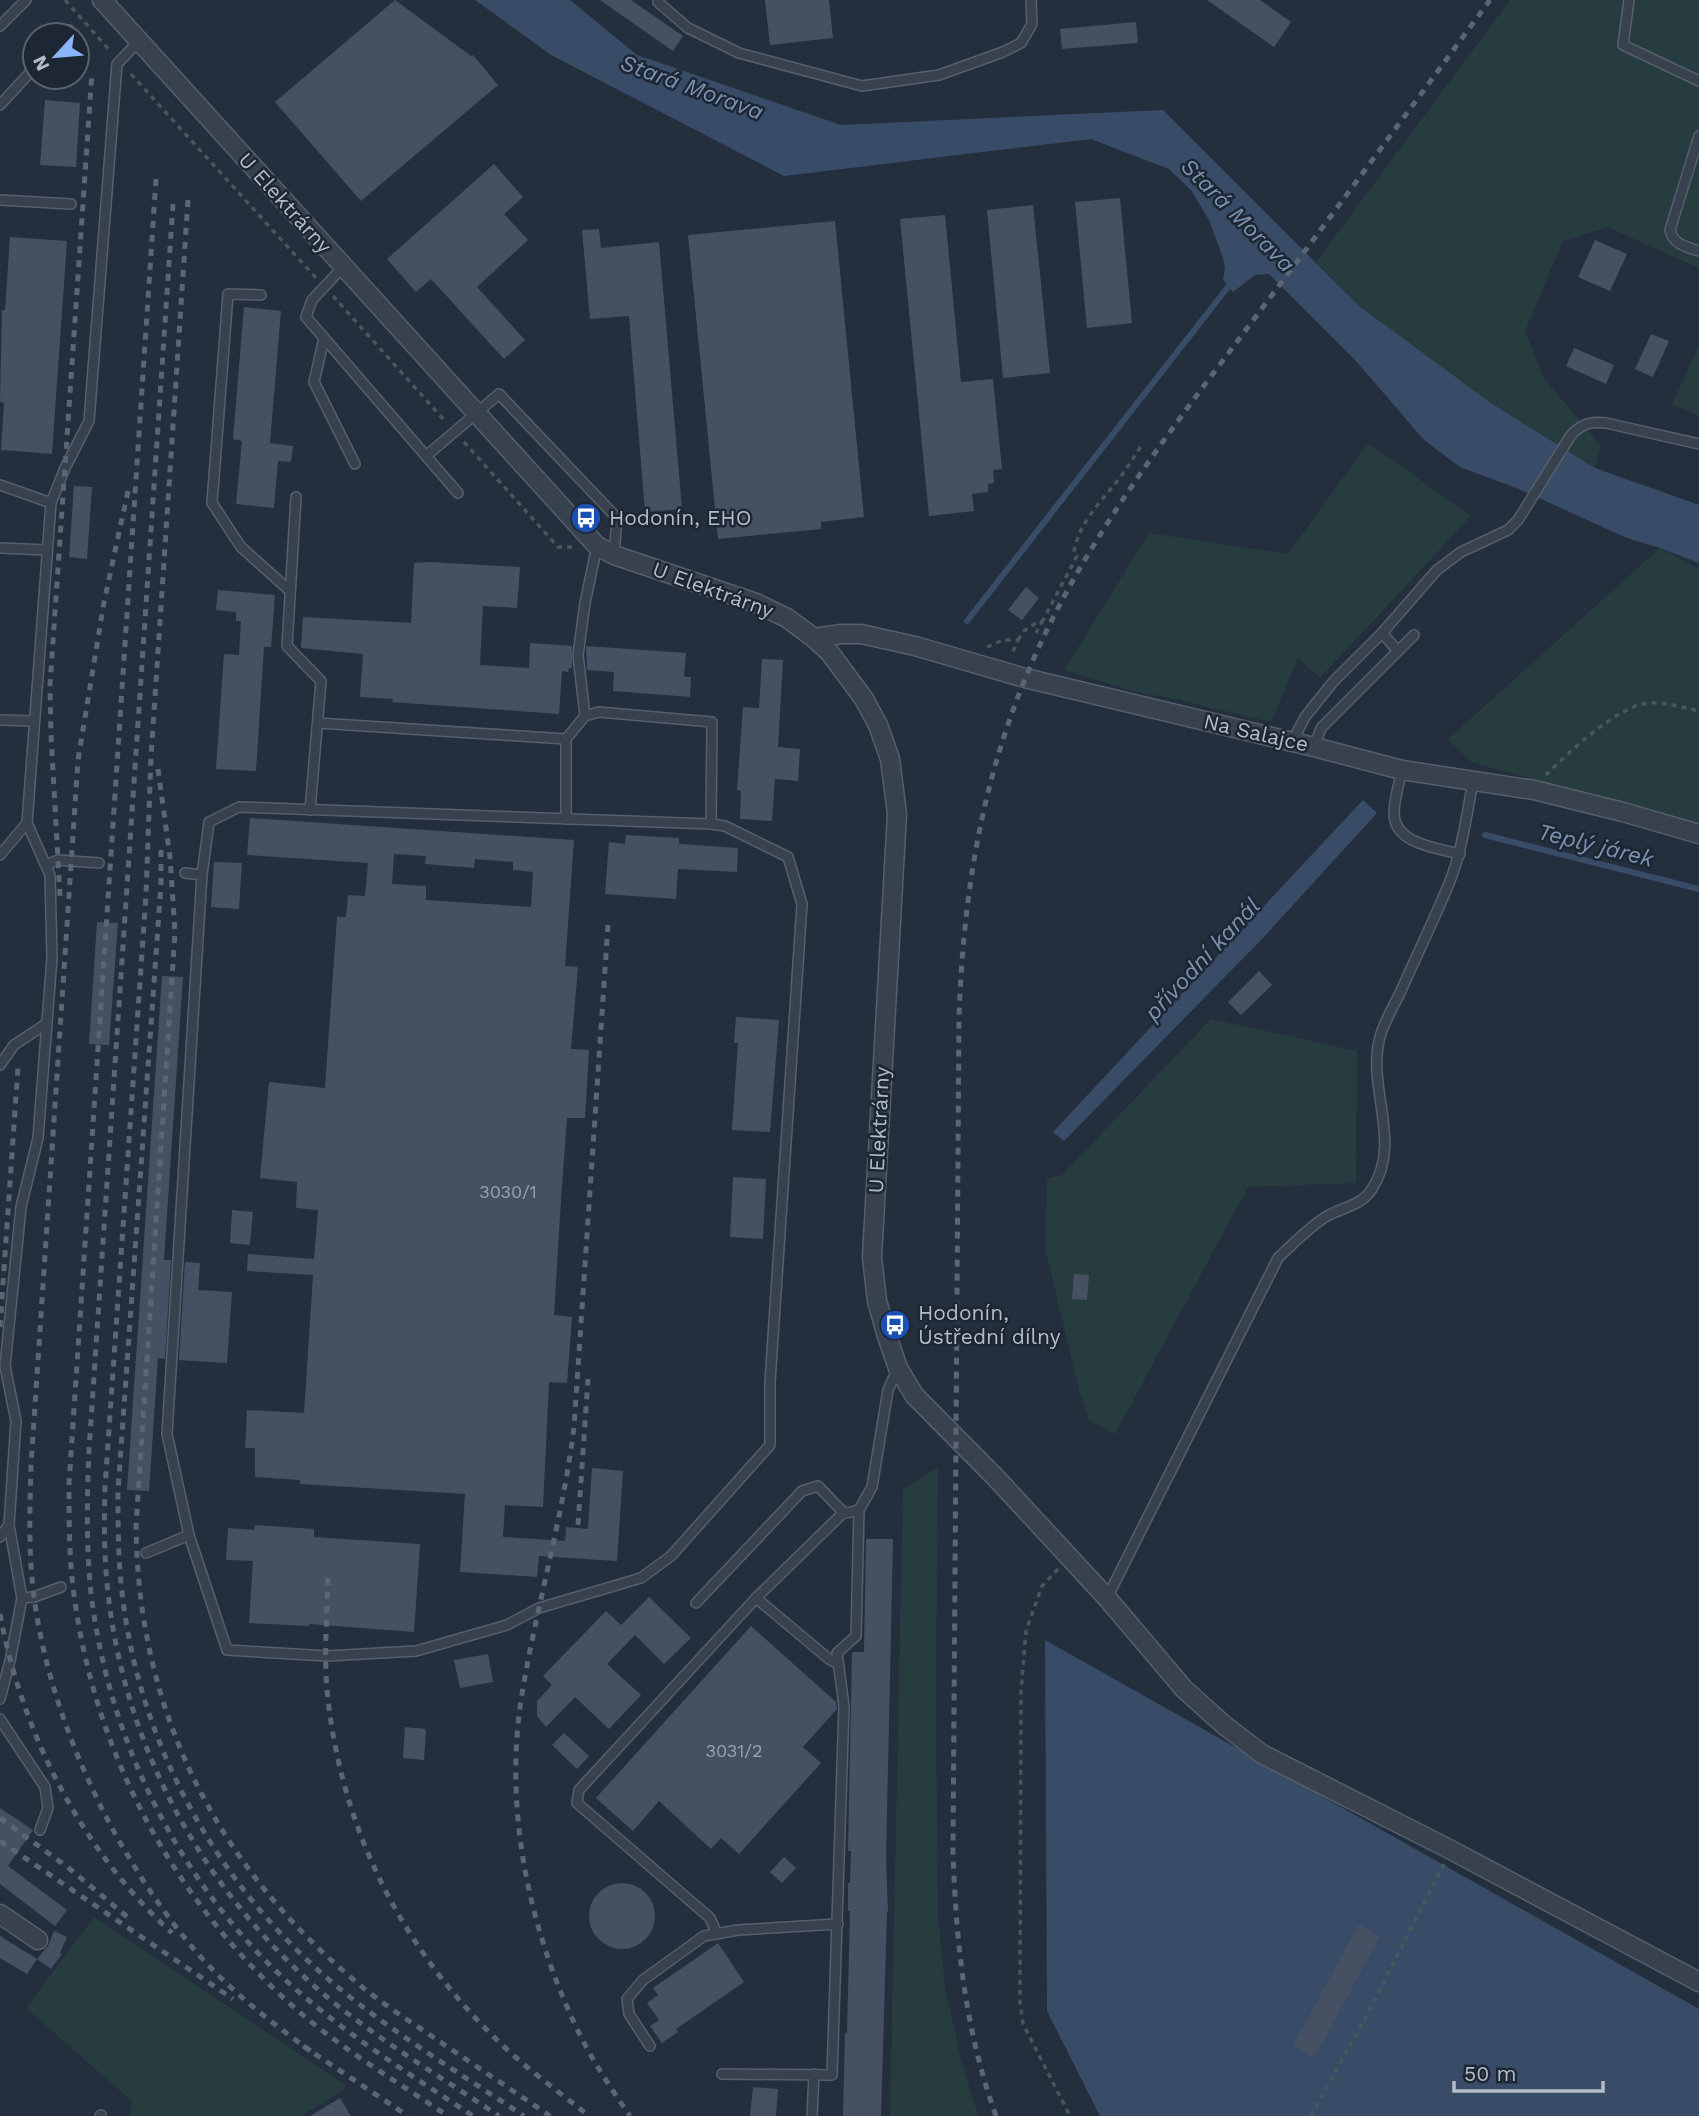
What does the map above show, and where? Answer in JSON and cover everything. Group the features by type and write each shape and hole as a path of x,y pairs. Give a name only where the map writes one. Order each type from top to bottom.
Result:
{"street":[{"name":"U Elektrárny","path":"102,0 597,547 756,603 786,618 830,653 864,699 878,725 890,759 897,814 872,1257 877,1301 898,1368 914,1395 997,1479 1107,1598 1184,1689 1262,1754 1451,1850 1699,1982"},
{"name":"Na Salajce","path":"814,638 860,634 915,646 1025,678 1402,770 1534,790 1699,834"},
{"path":"0,1914 38,1940"}],"lane":[{"path":"0,26 26,0"},
{"path":"656,1 688,28 739,53 862,86 939,75 1021,43 1032,23 1031,0"},
{"path":"1629,0 1623,45 1699,81"},
{"path":"0,1699 22,1598 9,1524 16,1421 5,1366 20,1207 38,1138 51,958 50,875 27,823 47,550 51,503 89,421 117,64 139,41"},
{"path":"0,105 21,82"},
{"path":"1699,135 1670,230 1671,238 1676,242 1699,251"},
{"path":"0,200 71,204"},
{"path":"342,267 312,300 306,317 458,493"},
{"path":"261,295 228,294 212,503 241,547 290,591"},
{"path":"324,338 314,382 355,464"},
{"path":"426,456 499,394 617,518 614,555"},
{"path":"1292,742 1305,717 1333,682 1381,634 1437,570 1461,552 1508,530 1518,520 1571,435 1581,425 1606,422 1699,444"},
{"path":"0,485 51,503"},
{"path":"296,497 287,646 321,681 310,810"},
{"path":"585,716 578,655 585,603 597,547"},
{"path":"0,548 47,550"},
{"path":"1381,634 1398,651"},
{"path":"1314,747 1321,729 1414,635"},
{"path":"566,819 566,739 585,716 599,712 712,722 710,824"},
{"path":"0,720 34,721"},
{"path":"318,723 566,739"},
{"path":"1402,770 1394,816 1400,832 1416,843 1460,855"},
{"path":"1107,1598 1278,1258 1311,1228 1330,1215 1352,1207 1373,1188 1382,1166 1386,1135 1377,1075 1380,1038 1460,855 1473,782"},
{"path":"239,807 710,824 725,826 788,857 803,904 769,1382 770,1445 671,1556 641,1578 539,1608 508,1625 416,1651 327,1656 227,1650 189,1535 167,1434 202,875 209,822 239,807"},
{"path":"0,855 27,823"},
{"path":"46,865 58,860 99,863"},
{"path":"185,873 202,875"},
{"path":"0,1065 14,1045 47,1024"},
{"path":"722,2074 832,2075 844,1706 837,1653 856,1636 859,1510 872,1487 888,1390 898,1368"},
{"path":"696,1603 802,1491 818,1486 844,1513"},
{"path":"717,1934 710,1918 577,1803 579,1790 756,1598 844,1513 859,1510"},
{"path":"0,1538 9,1524"},
{"path":"146,1553 189,1535"},
{"path":"22,1598 34,1597 61,1587"},
{"path":"756,1598 838,1664"},
{"path":"0,1719 45,1787 48,1808 40,1830"},
{"path":"650,2046 629,2014 627,1999 643,1980 704,1937 738,1930 838,1924"},
{"path":"811,2116 814,2074"}],"path":[{"path":"1036,633 1077,556 1074,552 1075,544 1090,515 1143,443"},
{"path":"1018,640 1028,628 1042,622"},
{"path":"1534,790 1563,758 1628,709 1651,703 1699,711"},
{"path":"1068,1556 1042,1586 1026,1631 1021,1691 1020,2003 1023,2024 1070,2116"},
{"path":"1311,2116 1370,2009 1451,1850"}],"green space":[{"path":"1510,0 1699,0 1699,268 1607,227 1563,241 1525,331 1543,377 1601,446 1595,468 1491,403 1359,306 1316,262"},
{"path":"1699,346 1699,416 1672,404"},
{"path":"1368,443 1471,516 1320,678 1298,658 1271,722 1136,692 1064,670 1149,533 1288,554"},
{"path":"1660,548 1699,569 1699,825 1471,762 1448,739"},
{"path":"1211,1019 1357,1051 1356,1183 1248,1187 1115,1434 1089,1420 1079,1390 1045,1247 1047,1179 1062,1175"},
{"path":"938,1467 938,1917 945,1987 961,2060 978,2116 890,2116 903,1490"},
{"path":"94,1917 345,2085 343,2091 300,2116 129,2116 133,2102 26,2008"}],"water":[{"name":"Stará Morava","path":"475,0 570,0 637,55 841,125 1163,110 1359,306 1491,403 1595,468 1699,505 1699,563 1627,538 1519,489 1460,467 1424,440 1356,361 1269,274 1255,275 1233,292 1223,280 1223,258 1209,220 1191,190 1169,169 1091,139 784,176 551,55"},
{"path":"1363,800 1377,813 1262,939 1064,1141 1053,1132"},
{"path":"1045,1640 1699,2009 1699,2116 1100,2116 1047,2011"}],"building":[{"path":"395,0 473,55 498,85 361,201 275,102"},
{"path":"600,0 631,0 683,36 673,51"},
{"path":"765,0 829,0 833,38 770,45"},
{"path":"1207,0 1260,0 1291,22 1274,47"},
{"path":"1136,22 1138,43 1062,49 1060,29"},
{"path":"45,100 80,103 76,167 40,165"},
{"path":"494,164 523,197 504,214 528,240 477,287 525,340 504,359 431,279 416,292 387,259"},
{"path":"1120,198 1132,323 1087,328 1075,202"},
{"path":"1033,205 1050,373 1003,378 987,210"},
{"path":"945,215 961,382 993,379 1002,469 993,470 994,483 988,484 988,492 972,494 974,511 929,516 900,219"},
{"path":"835,221 864,517 821,522 821,529 718,539 688,235"},
{"path":"599,229 601,248 659,242 682,509 645,512 629,316 590,319 582,230"},
{"path":"10,237 67,241 52,454 1,450 4,403 0,402 2,310 5,310"},
{"path":"1595,240 1627,254 1610,291 1578,277"},
{"path":"244,307 281,311 270,443 293,446 291,462 278,461 274,508 236,504 242,441 233,439"},
{"path":"1651,334 1669,341 1653,377 1635,369"},
{"path":"1574,348 1614,365 1606,384 1566,366"},
{"path":"74,486 92,487 87,559 69,557"},
{"path":"414,563 520,567 517,608 483,606 480,665 529,668 530,643 572,646 572,668 569,668 568,672 562,671 559,714 392,702 393,699 360,697 363,654 301,648 303,617 411,623"},
{"path":"1026,587 1039,598 1022,620 1008,610"},
{"path":"218,590 275,595 271,647 264,647 256,771 216,769 224,654 239,655 241,621 236,621 236,612 216,610"},
{"path":"586,646 686,653 684,677 691,677 690,697 613,691 614,672 587,670"},
{"path":"762,659 783,660 778,747 800,749 798,781 775,779 772,821 740,819 741,791 737,790 743,707 759,708"},
{"path":"250,818 574,840 565,966 578,967 571,1049 589,1050 585,1118 567,1118 561,1200 554,1315 572,1317 567,1383 549,1382 543,1507 505,1505 503,1537 565,1541 566,1527 588,1529 592,1468 623,1471 617,1561 539,1556 537,1577 460,1572 465,1494 300,1484 300,1480 255,1477 255,1448 245,1448 247,1410 304,1413 313,1275 247,1271 248,1254 314,1259 318,1210 296,1208 297,1182 260,1178 269,1082 325,1088 337,917 346,917 348,895 365,896 368,863 247,855","holes":["394,854 426,856 425,864 474,868 475,859 513,862 513,870 533,872 531,907 426,900 426,886 392,884"]},
{"path":"626,835 679,838 679,844 738,848 737,872 678,869 676,899 605,894 609,842 625,844"},
{"path":"214,862 242,863 239,909 211,907"},
{"path":"97,922 118,923 109,1045 89,1044"},
{"path":"1259,971 1272,985 1241,1015 1228,1002"},
{"path":"162,976 183,977 164,1260 171,1260 165,1359 158,1358 149,1491 127,1490"},
{"path":"736,1017 779,1020 770,1132 732,1130 738,1043 734,1043"},
{"path":"733,1177 766,1179 763,1239 730,1237"},
{"path":"232,1210 253,1212 250,1245 230,1243"},
{"path":"185,1262 200,1263 198,1290 232,1292 227,1363 179,1360"},
{"path":"1074,1274 1089,1275 1087,1300 1072,1299"},
{"path":"255,1525 314,1529 314,1537 420,1544 414,1632 309,1624 249,1623 253,1561 226,1560 228,1528 254,1530"},
{"path":"866,1539 893,1539 886,1857 888,1912 881,2116 843,2116 850,1911 848,1883 851,1851 848,1851 852,1652 864,1652"},
{"path":"649,1597 691,1638 664,1664 635,1635 607,1664 641,1695 609,1729 575,1697 546,1727 537,1716 537,1701 552,1685 543,1676 606,1611 621,1625"},
{"path":"751,1626 836,1702 837,1709 803,1747 821,1763 739,1854 721,1838 711,1849 659,1801 633,1831 596,1798"},
{"path":"488,1654 493,1682 460,1688 454,1660"},
{"path":"405,1727 426,1729 424,1760 403,1758"},
{"path":"564,1733 589,1756 577,1769 552,1745"},
{"path":"0,1808 33,1830 8,1866 67,1910 55,1926 0,1884"},
{"path":"784,1857 796,1868 782,1883 770,1872"},
{"path":"622,1883 635,1885 645,1893 653,1903 653,1929 645,1939 635,1947 622,1949 609,1947 599,1939 591,1929 589,1916 591,1903 599,1893 609,1885"},
{"path":"1359,1924 1380,1936 1314,2058 1293,2046"},
{"path":"54,1931 67,1937 60,1953 62,1954 51,1969 37,1959 48,1946"},
{"path":"0,1936 37,1959 27,1974 0,1958"},
{"path":"718,1943 744,1982 676,2029 678,2032 662,2043 650,2026 659,2020 647,2003 658,1995 653,1988"},
{"path":"753,2087 778,2089 776,2116 750,2116"},
{"path":"340,2098 351,2116 310,2116"}],"waterway":[{"path":"967,621 1231,283"},
{"name":"Teplý járek","path":"1485,835 1699,889"}],"railway":[{"path":"996,2116 985,2084 964,1985 953,1852 959,1018 970,888 985,803 1009,720 1025,679 1046,631 1097,540 1155,453 1490,0"},
{"path":"60,896 50,685 92,72"},
{"path":"156,179 69,1484 70,1553 74,1595 84,1653 100,1710 120,1765 145,1818 175,1868 209,1916 247,1961 307,2019 448,2116"},
{"path":"188,200 151,757 146,895 105,1487 108,1593 118,1653 133,1710 154,1766 180,1819 212,1870 248,1917 288,1961 333,2002 394,2047 499,2116"},
{"path":"173,204 89,1450 87,1522 91,1593 100,1650 115,1706 134,1760 188,1863 221,1910 258,1953 320,2010 384,2057 473,2116"},
{"path":"128,491 104,602 78,760 31,1465 32,1580 42,1643 69,1735 88,1780 134,1865 188,1942 215,1972 262,2014 311,2051"},
{"path":"158,769 170,857 175,932 136,1527 140,1594 151,1658 169,1720 194,1778 224,1834 262,1886 305,1935 354,1980 384,2003 550,2116"},
{"path":"161,850 161,884 118,1491 122,1592 131,1650 147,1707 168,1762 194,1814 225,1864 261,1911 301,1954 366,2010 524,2116"},
{"path":"608,925 574,1427 522,1694 516,1781 525,1869 547,1954 580,2035 630,2116"},
{"path":"0,1327 18,1067"},
{"path":"578,1525 588,1379"},
{"path":"328,1578 326,1676 334,1740 345,1788 380,1879 403,1922 430,1963 461,2002 518,2059 589,2116"},
{"path":"0,1614 23,1702 60,1787 83,1827 110,1865 139,1900 172,1933"},
{"path":"0,1818 70,1869 131,1920"},
{"path":"0,1841 233,1999"},
{"path":"303,2046 408,2116"}],"place":[{"name":"Hodonín, EHO","path":"586,518"},
{"name":"Hodonín, Ústřední dílny","path":"895,1325"}],"water label":[{"name":"přívodní kanál","path":"1202,959"}]}
